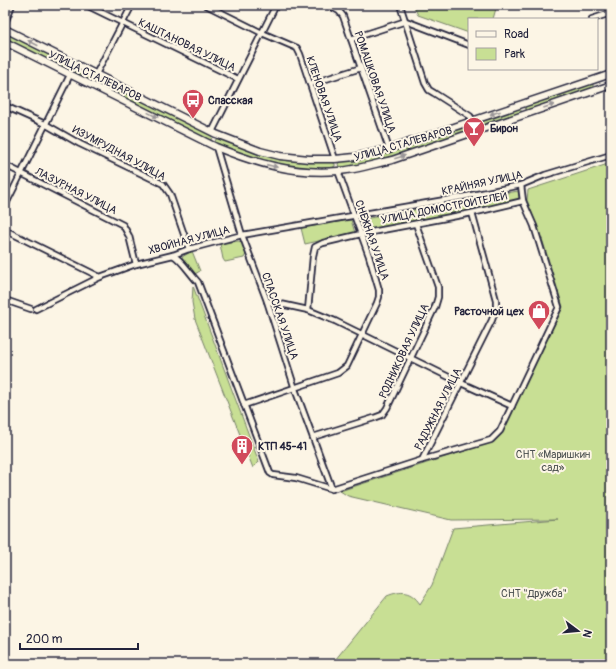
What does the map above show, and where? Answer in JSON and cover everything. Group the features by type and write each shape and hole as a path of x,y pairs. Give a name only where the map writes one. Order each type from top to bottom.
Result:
{"main road":[{"name":"УЛИЦА СТАЛЕВАРОВ","path":"5,29 214,133 254,149 280,156 309,159 336,160 389,149 611,74"},
{"name":"УЛИЦА СТАЛЕВАРОВ","path":"5,42 239,157 261,164 286,169 314,172 358,168 392,160 611,85"},
{"path":"70,75 75,65"},
{"path":"593,80 596,90"},
{"path":"522,104 526,114"},
{"path":"214,133 214,145"},
{"path":"336,160 338,171"}],"street":[{"path":"5,23 12,5"},
{"name":"КАШТАНОВАЯ УЛИЦА","path":"86,5 238,79"},
{"path":"96,74 132,5"},
{"name":"КЛЕНОВАЯ УЛИЦА","path":"206,5 262,33 297,48 336,160"},
{"path":"214,133 238,79 276,5"},
{"name":"РОМАШКОВАЯ УЛИЦА","path":"328,5 339,11 343,16 389,149"},
{"path":"400,5 425,83 429,90 470,116 473,120"},
{"path":"595,18 611,12"},
{"path":"351,39 406,21 468,45"},
{"path":"310,84 361,68"},
{"path":"5,206 70,75"},
{"name":"ИЗУМРУДНАЯ УЛИЦА","path":"5,106 45,124 80,144 163,184 170,194 189,248"},
{"name":"СПАССКАЯ УЛИЦА","path":"214,145 242,236 267,301 296,389 332,489"},
{"name":"КРАЙНЯЯ УЛИЦА","path":"354,216 521,185 545,175 611,155"},
{"name":"ЛАЗУРНАЯ УЛИЦА","path":"5,165 123,225 129,236 136,264"},
{"name":"СНЕЖНАЯ УЛИЦА","path":"244,405 296,389 338,373 347,366 380,297 361,234 338,171"},
{"name":"УЛИЦА ДОМОСТРОИТЕЛЕЙ","path":"422,460 491,440 500,431 559,307 534,226 523,201 521,185"},
{"name":"УЛИЦА ДОМОСТРОИТЕЛЕЙ","path":"308,310 315,247 323,243 361,234 472,213 523,201"},
{"name":"РАДУЖНАЯ УЛИЦА","path":"332,489 422,460 492,320 496,308 494,292 472,213"},
{"name":"ХВОЙНАЯ УЛИЦА","path":"5,300 34,309 100,277 136,264 173,255 189,248 242,236 354,216"},
{"name":"РОДНИКОВАЯ УЛИЦА","path":"313,437 382,415 387,408 435,307 438,297 438,287 416,224"},
{"path":"5,230 100,277"},
{"path":"173,255 179,259 198,282 270,473 277,476 296,478 332,489"},
{"path":"267,301 308,310 335,321 461,383 512,406"}],"green space":[{"path":"413,5 497,5 493,18 468,18 468,33 418,15"},
{"path":"5,32 71,65 72,67 69,71 5,40"},
{"path":"77,68 212,135 211,140 209,141 74,74"},
{"path":"593,83 593,90 530,111 527,111 525,108 527,104"},
{"path":"520,108 522,113 411,152 365,164 342,168 339,167 338,164 340,161"},
{"path":"219,138 255,152 331,161 335,164 335,166 328,169 302,168 255,159 234,153 215,143 216,139"},
{"path":"611,163 611,664 335,664 335,660 387,596 402,592 413,596 420,604 432,585 453,528 558,519 451,520 348,496 340,491 489,443 501,435 563,307 543,242 527,200 528,190"},
{"path":"518,191 520,202 366,230 364,219"},
{"path":"351,220 355,233 305,244 301,228"},
{"path":"238,241 242,242 247,252 244,258 225,262 220,244"},
{"path":"192,251 200,271 195,274 182,257"},
{"path":"193,286 259,462 253,468 195,319 192,302"}],"place":[{"name":"Спасская","path":"193,120"},
{"name":"Бирон","path":"474,148"},
{"name":"Расточной цех","path":"539,330"},
{"name":"КТП 45-41","path":"242,466"}],"park label":[{"name":"СНТ «Маришкин сад»","path":"553,460"},
{"name":"СНТ \"Дружба\"","path":"534,593"}]}
